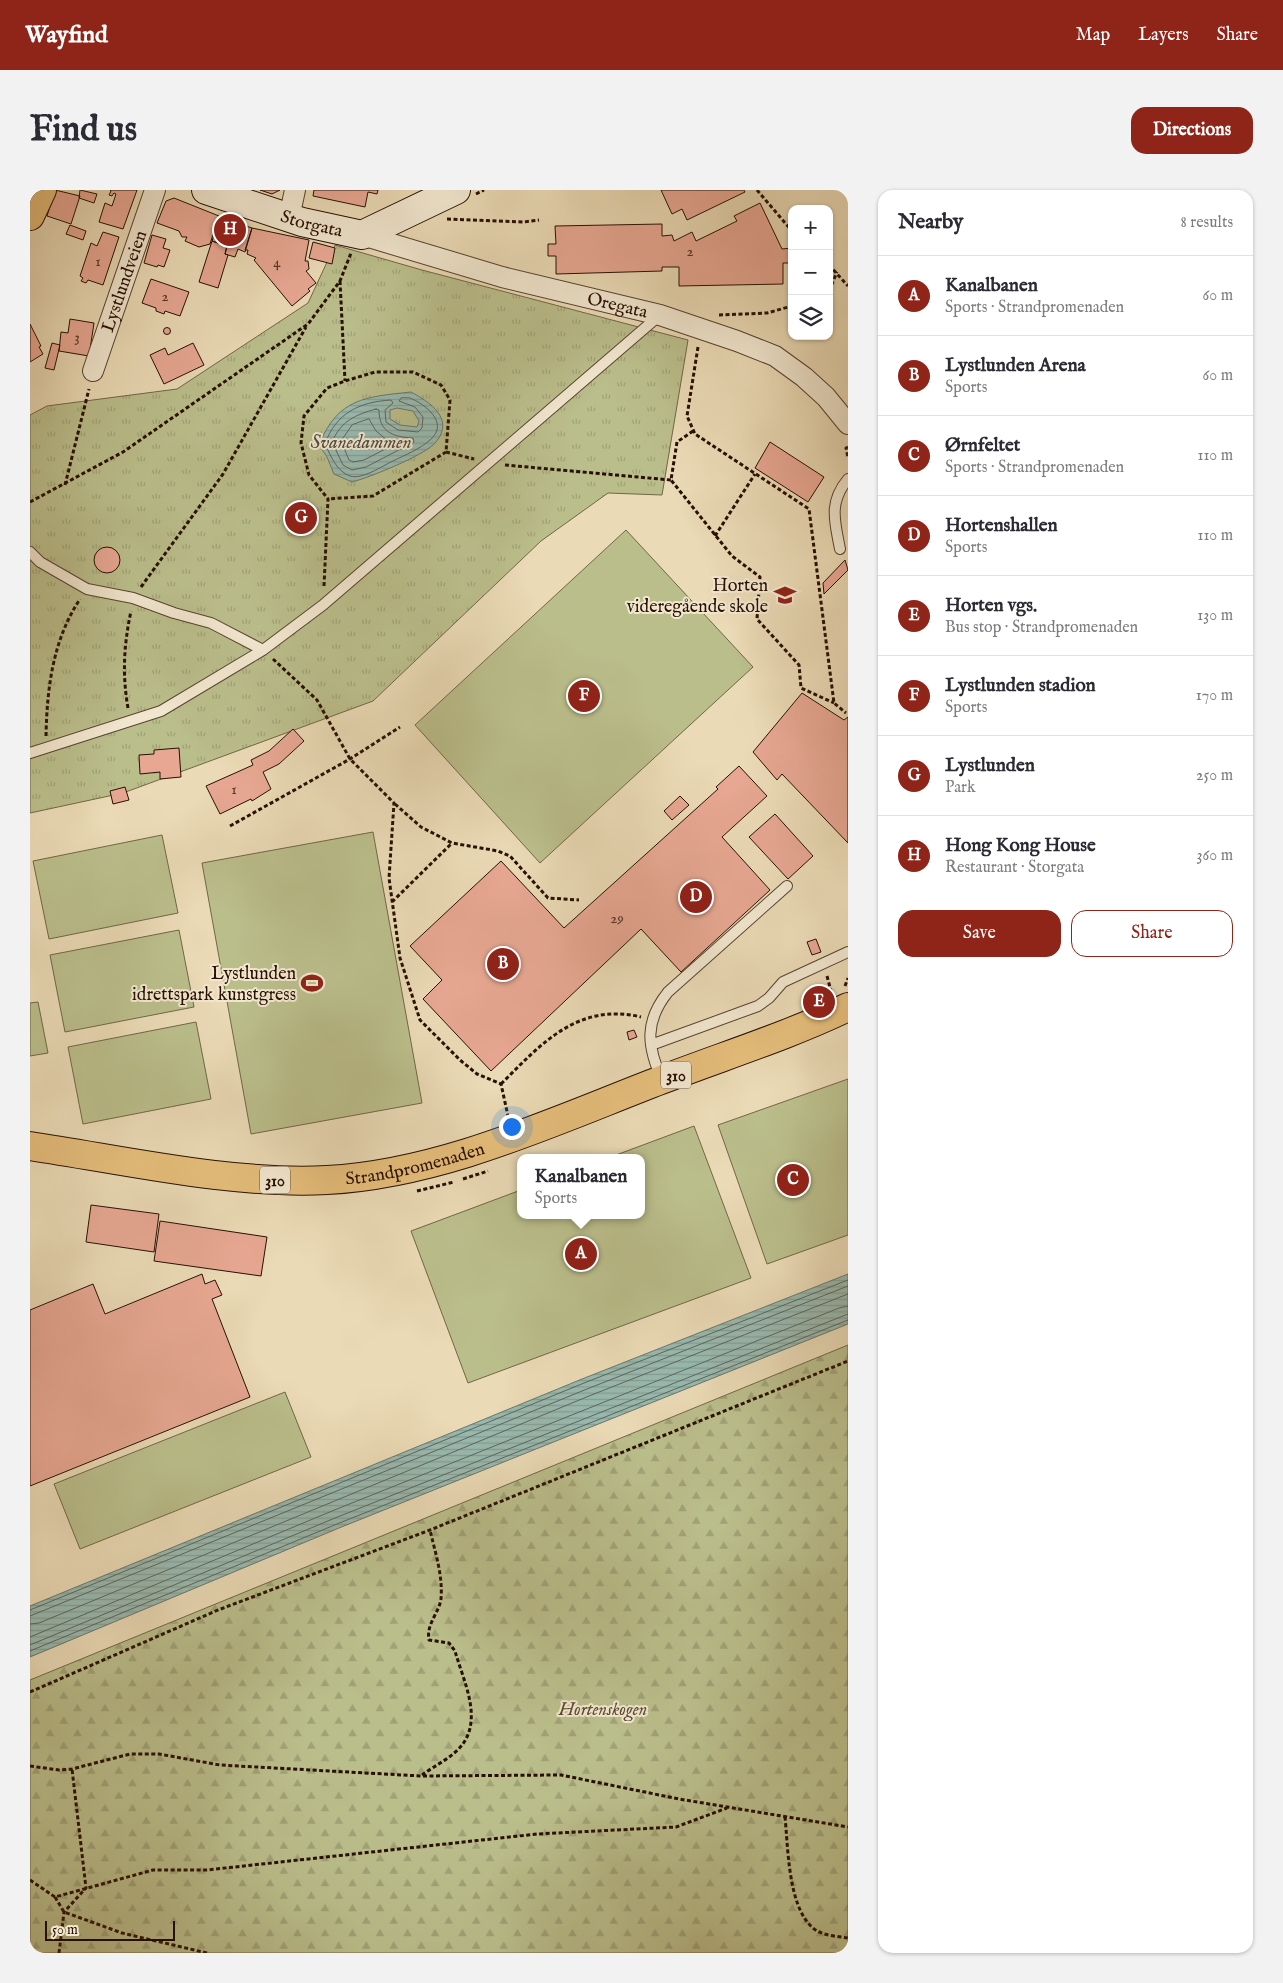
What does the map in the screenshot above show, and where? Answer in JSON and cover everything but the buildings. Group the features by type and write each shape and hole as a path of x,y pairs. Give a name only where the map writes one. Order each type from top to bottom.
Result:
{"main road":[{"path":"30,216 42,190"},
{"name":"Storgata","path":"206,190 289,218 362,235"},
{"path":"362,235 456,190"},
{"name":"Strandpromenaden","path":"30,1146 217,1174 296,1181 355,1178 406,1170 516,1135 662,1080 844,1004"}],"street":[{"name":"Lystlundveien","path":"93,371 155,190"},
{"path":"289,218 295,190"},
{"name":"Oregata","path":"362,235 502,277 660,315 705,322 775,356 804,377 826,397 848,424"}],"lane":[{"path":"30,754 161,711 263,650 323,605 660,315"},
{"path":"840,550 834,506 839,492 848,479"},
{"path":"30,552 40,562 86,589 133,598 211,623 263,650"},
{"path":"662,1080 654,1060 649,1032 651,1020 658,1004 668,992 786,886"},
{"path":"651,1045 758,1006 769,998 783,982 848,952"}],"path":[{"path":"756,190 788,226"},
{"path":"438,218 524,222 539,220"},
{"path":"833,268 848,286"},
{"path":"833,283 838,272"},
{"path":"223,474 308,324 340,281 345,380"},
{"path":"788,307 767,313 705,322 687,416 693,431 703,441 809,509 834,703"},
{"path":"30,502 65,485 123,452 308,324"},
{"path":"65,485 93,371"},
{"path":"323,605 328,499 309,475 301,443 304,416 327,388 345,380 375,372 413,372 441,385 450,400 446,452"},
{"path":"671,480 677,442 693,431"},
{"path":"848,447 846,448 848,458"},
{"path":"328,499 373,496 446,452 489,463 671,480 732,556 760,577 757,618 799,665 801,688 834,703 846,713"},
{"path":"715,536 755,474"},
{"path":"46,749 50,682 58,642 70,614 86,589"},
{"path":"263,650 317,700 350,759 421,827 452,843 498,851 510,856 548,898 580,900"},
{"path":"230,826 350,759 400,727"},
{"path":"394,803 389,878 400,958 420,1020 460,1060 477,1074 501,1084"},
{"path":"392,902 452,843"},
{"path":"844,1004 848,978"},
{"path":"501,1084 545,1041 563,1028 609,1013 626,1014 651,1020"},
{"path":"501,1084 508,1119 516,1135"},
{"path":"30,1692 218,1610 430,1530 848,1361"},
{"path":"421,1776 461,1746 470,1732 472,1713 455,1652 449,1643 429,1640 431,1624 441,1602 442,1581 430,1530"},
{"path":"30,1766 59,1770 72,1769 130,1754 159,1754 220,1766 421,1776 561,1775 729,1807 848,1827"},
{"path":"59,1953 64,1912 86,1888 72,1769"},
{"path":"55,1897 153,1870 207,1870 537,1834 676,1827 729,1807"},
{"path":"785,1817 792,1881 802,1913 812,1928 827,1935 848,1938"},
{"path":"30,1880 55,1897 64,1912 122,1933 207,1953"}],"green space":[{"path":"335,245 422,270 688,340 662,495 608,493 541,541 373,701 123,793 30,813 30,415 47,406 177,389 308,303"},
{"path":"626,530 753,667 540,863 415,725"},
{"name":"Lystlunden idrettspark kunstgress","path":"373,832 422,1103 251,1134 202,863"},
{"path":"162,835 178,913 49,939 33,861"},
{"path":"179,930 194,1007 65,1032 50,955"},
{"path":"38,1002 48,1053 30,1056 30,1003"},
{"path":"196,1022 211,1099 83,1124 68,1047"},
{"path":"848,1079 848,1235 767,1264 718,1125"},
{"path":"694,1126 751,1278 468,1383 411,1231 517,1191 517,1219 645,1219 645,1154 619,1154"},
{"name":"Hortenskogen","path":"848,1345 848,1953 30,1953 30,1680"},
{"path":"285,1392 311,1457 80,1549 54,1484"}],"water":[{"name":"Svanedammen","path":"411,392 426,401 438,412 443,426 436,442 409,459 360,480 352,482 334,474 327,457 319,445 335,418 344,409 355,403 380,396","holes":["397,408 413,411 419,421 417,427 400,425 390,419 390,410"]},
{"path":"848,1274 848,1324 339,1528 30,1657 30,1606 582,1379"}],"place":[{"name":"Hong Kong House","path":"230,230"},
{"name":"Lystlunden","path":"301,518"},
{"name":"Horten videregående skole","path":"785,595"},
{"name":"Lystlunden stadion","path":"584,696"},
{"name":"Hortenshallen","path":"696,897"},
{"name":"Lystlunden Arena","path":"503,964"},
{"name":"Lystlunden idrettspark kunstgress","path":"312,983"},
{"name":"Horten vgs.","path":"819,1002"},
{"name":"Ørnfeltet","path":"793,1180"},
{"name":"Kanalbanen","path":"581,1254"}]}
